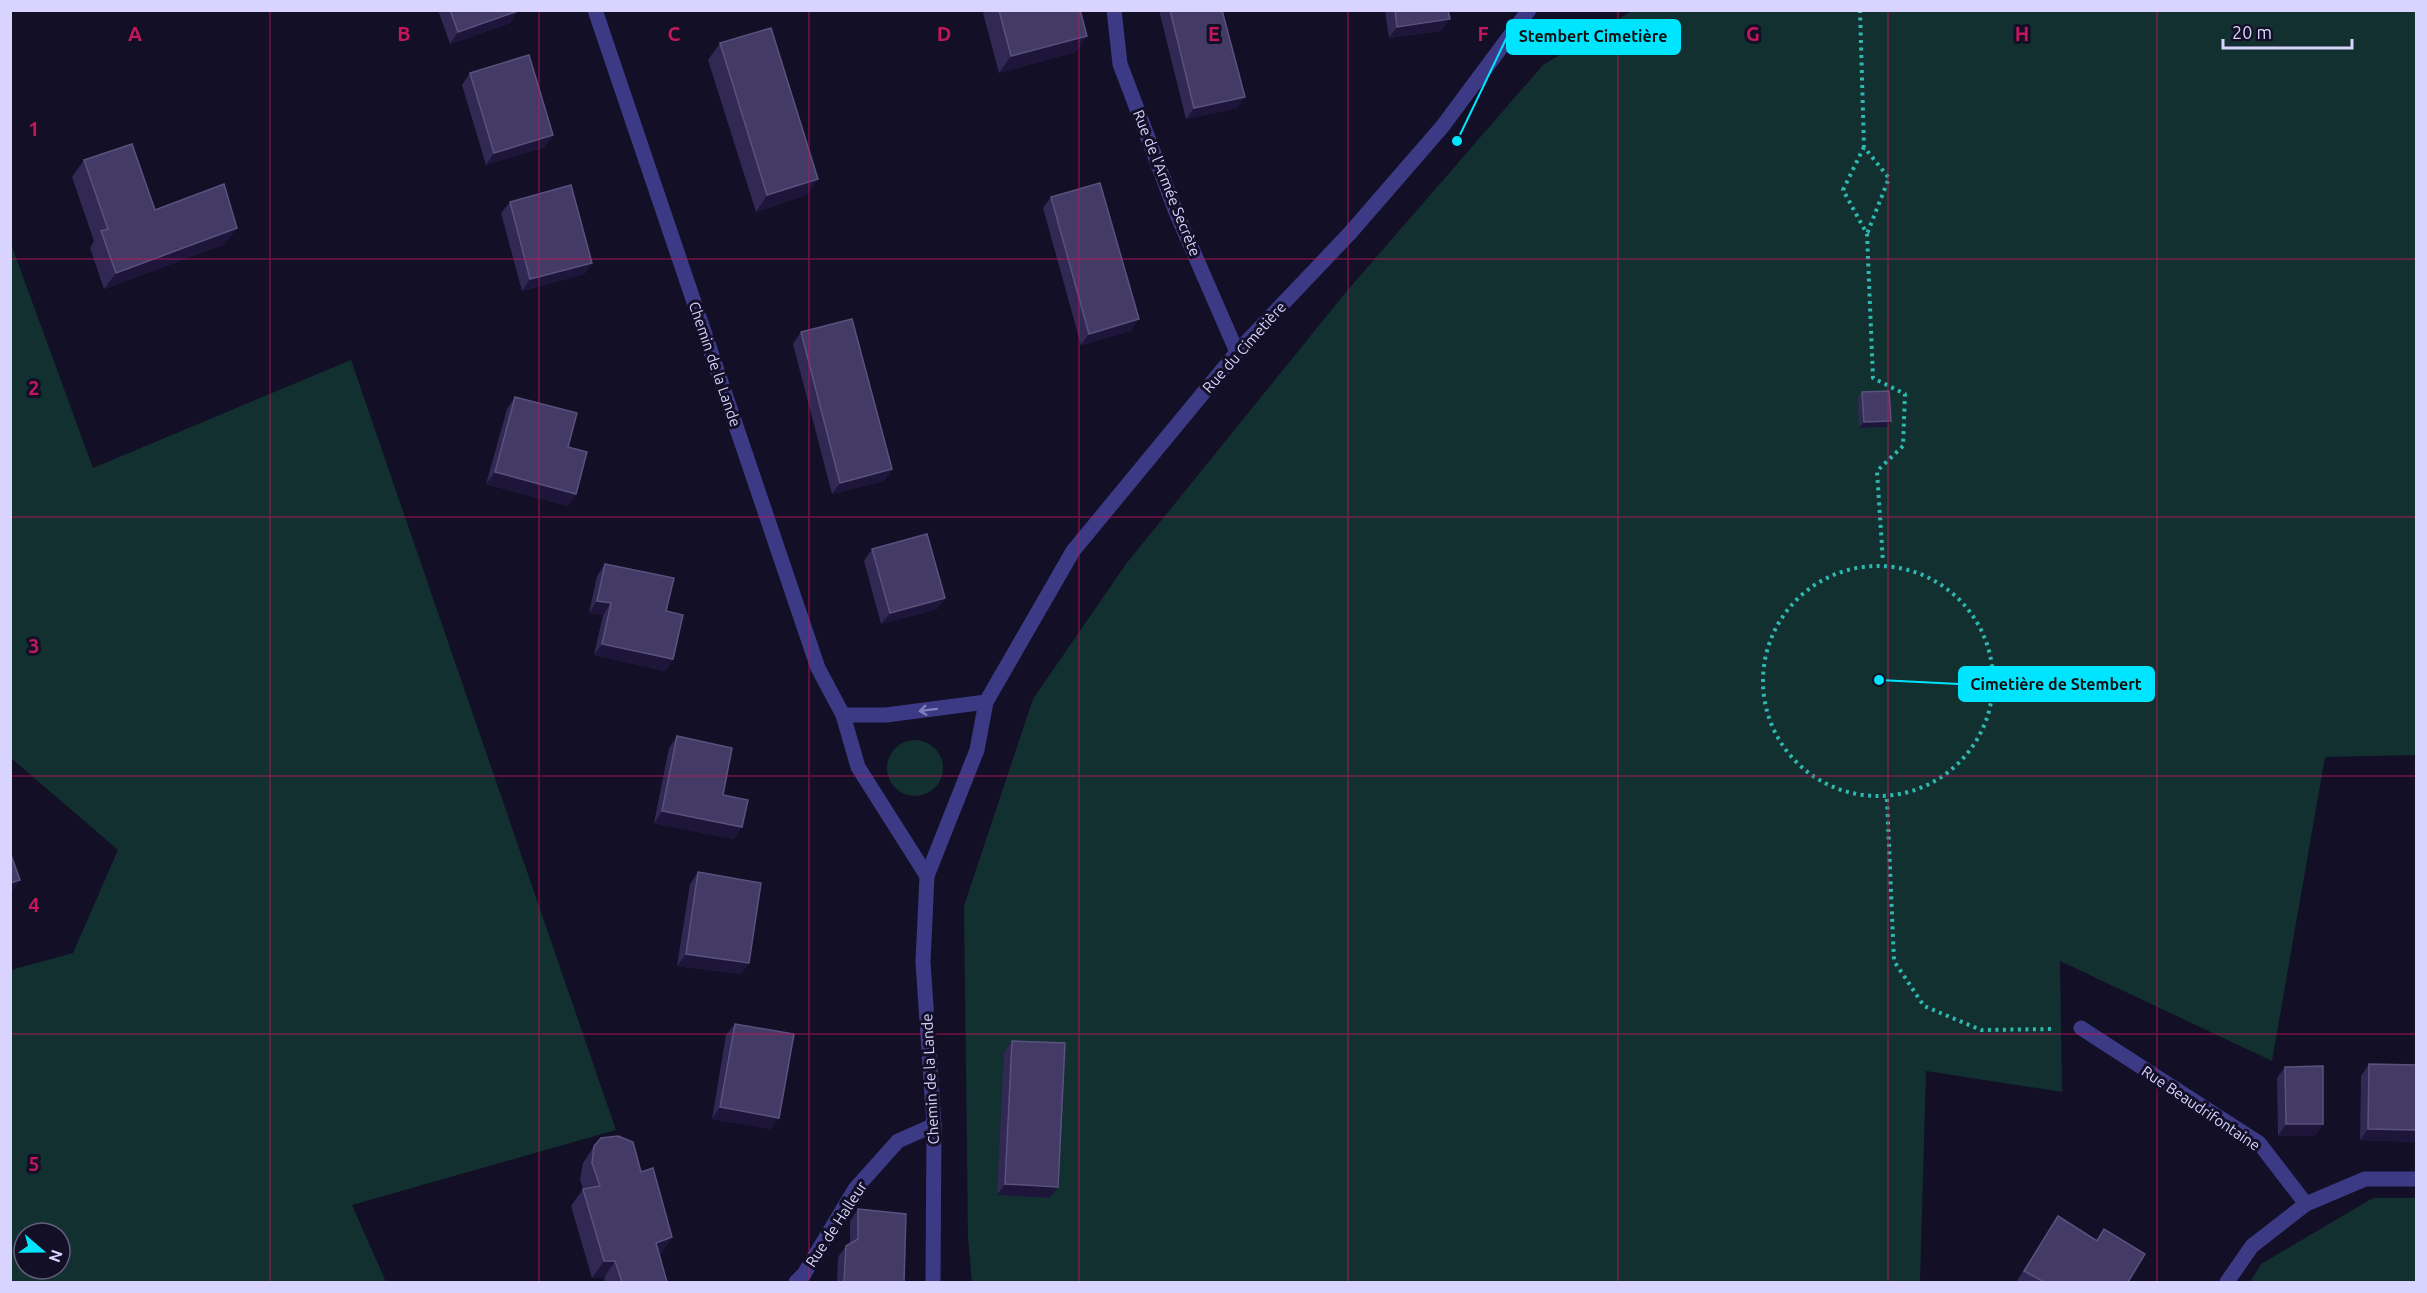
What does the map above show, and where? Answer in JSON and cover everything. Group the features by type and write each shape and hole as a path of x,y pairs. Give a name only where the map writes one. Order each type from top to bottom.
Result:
{"street":[{"name":"Chemin de la Lande","path":"595,10 818,668 843,715 858,767 927,876 923,963 934,1125 933,1282"},
{"name":"Rue de l'Armée Secrète","path":"1114,10 1120,64 1176,212 1237,352"},
{"name":"Rue du Cimetière","path":"927,876 976,750 986,702 1073,551 1237,352 1350,233 1442,127 1529,10"},
{"path":"843,715 886,715 986,702"},
{"name":"Rue Beaudrifontaine","path":"2081,1028 2259,1143 2306,1204"},
{"name":"Rue de Halleur","path":"796,1282 804,1274 855,1189 898,1141 934,1125"},
{"path":"2227,1282 2252,1246 2306,1204 2365,1179 2416,1179"}],"path":[{"path":"1860,10 1864,147 1843,190 1867,234"},
{"path":"1864,147 1889,178 1867,234 1873,378 1905,394 1903,446 1877,471 1883,562"},
{"path":"1883,562 1949,586 1990,644 1991,691 1991,714 1952,773 1887,799 1813,781 1766,721 1764,645 1810,583 1883,562"},
{"path":"1887,799 1894,961 1924,1006 1981,1030 2081,1028"}],"green space":[{"path":"1632,11 2416,11 2416,755 2325,757 2272,1061 2060,961 2062,1092 1926,1071 1920,1282 972,1282 968,1238 964,906 1033,699 1126,564 1346,292 1543,65"},
{"path":"11,244 93,468 351,360 616,1130 352,1205 386,1282 11,1282 11,970 73,953 118,850 11,758"},
{"path":"915,740 930,745 938,753 943,768 938,783 930,791 915,796 900,791 892,783 887,768 892,753 900,745"},
{"path":"2373,1198 2416,1198 2416,1282 2250,1282 2261,1264"}],"building":[{"path":"450,10 518,10 518,11 458,32"},
{"path":"999,10 1080,10 1087,36 1011,56"},
{"path":"1170,10 1222,10 1245,97 1194,108"},
{"path":"1395,10 1448,10 1450,19 1397,27"},
{"path":"771,28 818,179 767,195 720,43"},
{"path":"529,55 553,135 494,153 470,73"},
{"path":"132,144 155,210 224,184 237,228 116,273 101,231 108,229 84,160"},
{"path":"1100,183 1139,319 1089,334 1051,197"},
{"path":"571,185 592,263 530,279 510,202"},
{"path":"852,319 892,469 840,483 801,332"},
{"path":"1889,391 1891,421 1864,422 1862,392"},
{"path":"515,397 577,413 568,447 587,452 576,494 495,472"},
{"path":"927,534 945,598 890,613 872,549"},
{"path":"605,564 674,578 666,611 683,615 673,659 602,644 611,603 597,601"},
{"path":"677,736 732,748 723,795 748,800 742,827 662,811"},
{"path":"10,852 20,880 10,883"},
{"path":"698,872 761,883 749,963 686,954"},
{"path":"735,1024 794,1034 779,1118 720,1107"},
{"path":"1012,1041 1065,1043 1058,1187 1005,1184"},
{"path":"2369,1064 2416,1065 2416,1130 2368,1129"},
{"path":"2323,1066 2323,1124 2286,1124 2285,1067"},
{"path":"618,1136 633,1142 641,1172 653,1168 672,1237 656,1243 667,1282 622,1282 615,1261 604,1261 583,1189 600,1186 592,1163 594,1146 601,1138"},
{"path":"858,1209 906,1214 904,1282 844,1282 846,1246 858,1239"},
{"path":"2058,1216 2097,1241 2104,1229 2145,1254 2128,1282 2044,1282 2024,1271"}],"place":[{"name":"Stembert Cimetière","path":"1457,141"},
{"name":"Cimetière de Stembert","path":"1879,680"}]}
